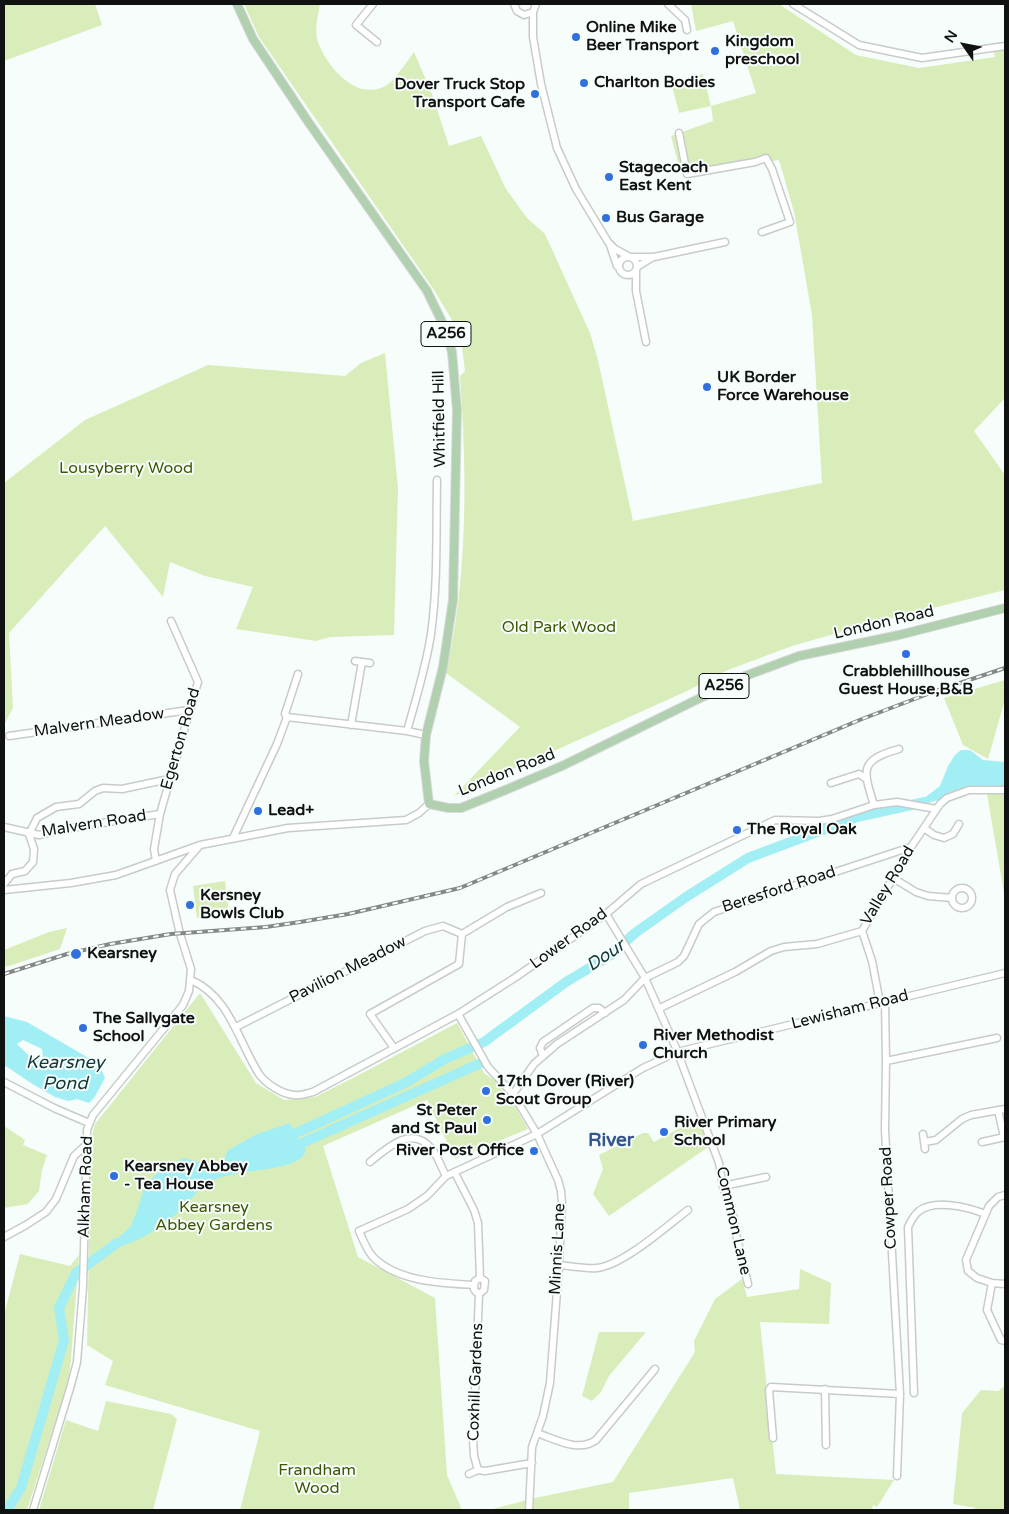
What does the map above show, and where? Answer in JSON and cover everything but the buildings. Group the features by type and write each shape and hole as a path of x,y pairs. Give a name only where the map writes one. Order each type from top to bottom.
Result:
{"main road":[{"name":"Whitfield Hill","path":"237,4 253,39 309,123 427,291 444,326 452,352 457,410 453,600 443,667 426,735 424,761 429,804"},
{"name":"London Road","path":"429,804 461,808 562,766 745,676 799,656 899,635 1005,608"}],"street":[{"path":"373,4 356,24 377,42"},
{"path":"514,4 515,9 525,19 533,37"},
{"path":"518,13 524,15 543,4"},
{"path":"668,4 685,20 687,30"},
{"path":"796,5 859,46 922,58 1005,46"},
{"path":"534,8 533,37 548,117 558,148 576,189 608,242 621,272 636,291"},
{"path":"679,133 687,174 756,162 766,158 790,222 762,232"},
{"path":"608,242 615,249 636,261 636,291 646,342"},
{"path":"621,272 618,264 620,259 654,257 725,242"},
{"path":"621,272 630,275 654,257"},
{"name":"Whitfield Hill","path":"407,731 426,660 436,594 437,480"},
{"name":"Egerton Road","path":"156,861 154,849 160,814 198,682 171,621"},
{"path":"351,725 358,661 370,663"},
{"path":"234,838 277,744 287,717 285,714 298,674"},
{"name":"Malvern Meadow","path":"9,736 189,710"},
{"path":"287,717 407,731 426,735"},
{"path":"874,805 865,778 868,767 873,759 899,749"},
{"path":"831,783 859,774 865,778"},
{"path":"4,884 12,874 25,871 33,862 34,849 29,834 37,818 56,807 79,804 95,791 103,788 122,789 169,779"},
{"path":"936,809 947,798 968,790 1005,790"},
{"name":"Lower Road","path":"191,980 206,988 221,1003 260,1076 271,1086 295,1096 313,1092 458,1014 516,977 606,914 641,884 775,820 825,820 874,805 898,802 936,809"},
{"path":"4,890 71,883 116,875 200,845 288,828 406,820 419,813 429,804"},
{"name":"Valley Road","path":"660,1008 735,972 771,951 784,947 816,944 862,932 911,847 936,809"},
{"name":"Malvern Road","path":"29,834 39,835 160,814"},
{"path":"924,828 934,835 944,838 953,834 959,824"},
{"path":"4,827 29,834"},
{"name":"Alkham Road","path":"33,1510 77,1362 83,1288 86,1145 90,1123 93,1115 183,1005 189,991 191,969 180,934 170,890 175,874 196,852 200,845"},
{"name":"Beresford Road","path":"645,978 678,962 684,956 699,924 714,912 911,847"},
{"path":"893,878 916,892 928,896 952,898"},
{"path":"394,1048 370,1014 459,964 462,934 507,907 541,893"},
{"name":"Common Lane","path":"606,914 645,978 660,1008 677,1052 719,1163 723,1186 734,1219 748,1284"},
{"name":"Pavilion Meadow","path":"236,1028 425,931 443,926 462,934"},
{"name":"Cowper Road","path":"862,932 883,1002 886,1061 885,1130 900,1394 897,1476"},
{"name":"Lewisham Road","path":"446,1176 537,1134 643,1068 677,1052 1005,973"},
{"path":"514,1094 534,1064 543,1056 557,1044 624,1000 645,978"},
{"path":"543,1056 540,1048 543,1042 593,1008 599,1008 604,1013"},
{"name":"Minnis Lane","path":"458,1014 488,1067 514,1094 537,1134 558,1180 561,1191 559,1265 550,1383 543,1416 532,1447 530,1510"},
{"path":"886,1061 997,1038"},
{"path":"4,1082 54,1108 90,1123"},
{"path":"923,1134 925,1146 971,1114 1002,1109 1005,1137 982,1142"},
{"path":"370,1162 393,1143 404,1139 413,1139 423,1142 430,1147 446,1176 427,1196 408,1208 359,1231 367,1248 375,1258 404,1275 430,1283 474,1285"},
{"path":"4,1238 46,1212 56,1199 74,1156 86,1145"},
{"name":"Coxhill Gardens","path":"455,1173 474,1210 478,1223 480,1278 485,1281 484,1290 479,1294 473,1439 474,1456 478,1470"},
{"path":"723,1186 766,1177"},
{"path":"1005,1195 993,1200 989,1206 966,1260 968,1271 977,1278 992,1283 1005,1284"},
{"path":"914,1393 908,1228 913,1217 921,1210 927,1208 963,1206 985,1214"},
{"path":"559,1265 596,1268 604,1266 633,1252 688,1210"},
{"path":"479,1294 476,1292 474,1285 475,1281 480,1278"},
{"path":"992,1283 987,1310 1002,1340 1005,1341"},
{"path":"537,1433 575,1446 585,1446 591,1443 596,1440 651,1371"},
{"path":"773,1438 770,1388 773,1386 900,1394"},
{"path":"825,1389 826,1445"},
{"path":"469,1474 478,1470 485,1471 532,1463"}],"green space":[{"path":"4,4 95,4 102,25 4,61"},
{"name":"Old Park Wood","path":"244,4 320,4 316,33 322,52 336,71 354,86 376,89 387,85 414,52 432,94 449,146 481,136 506,189 527,218 545,234 590,333 598,360 633,521 822,483 812,315 794,212 779,160 681,174 671,136 713,121 711,106 756,93 733,21 696,31 691,4 779,4 856,55 919,68 995,57 993,48 1005,46 1005,398 974,431 1005,475 1005,590 873,623 792,646 728,670 687,691 454,796 520,727 446,673 458,600 464,525 464,450 460,376 465,371 462,347 453,322 434,290 259,37"},
{"path":"703,74 711,106 679,113 671,82"},
{"name":"Lousyberry Wood","path":"385,353 398,488 394,635 330,637 316,641 236,629 253,587 205,576 170,562 163,597 105,526 9,633 13,708 4,725 4,483 85,420 208,365 345,376 361,363"},
{"path":"1005,680 1005,699 988,759 963,745 944,698"},
{"path":"1005,793 1005,899 987,794"},
{"path":"225,881 229,913 197,918 193,886"},
{"path":"67,928 60,949 6,967 4,950 49,932"},
{"name":"Kearsney Abbey Gardens","path":"200,993 256,1083 284,1100 315,1097 457,1023 484,1073 503,1086 528,1129 455,1159 427,1100 323,1146 358,1257 435,1298 447,1475 462,1510 240,1510 260,1431 105,1385 113,1361 87,1345 91,1140 95,1124"},
{"path":"700,1118 711,1145 609,1216 593,1194 603,1169 599,1155 643,1133 648,1133 654,1142"},
{"path":"4,1126 25,1140 23,1145 47,1155 42,1170 39,1191 28,1204 4,1208"},
{"path":"20,1254 70,1266 79,1255 68,1383 27,1510 4,1510 4,1315"},
{"path":"800,1269 831,1283 829,1324 760,1322 776,1474 894,1480 877,1507 873,1505 872,1510 740,1510 733,1478 629,1493 629,1510 530,1510 530,1499 613,1482 695,1352 694,1341 715,1299 742,1279 747,1297 799,1289"},
{"path":"599,1332 646,1332 609,1376 601,1392 592,1401 582,1396"},
{"path":"1005,1386 1005,1510 975,1510 975,1508 953,1504 962,1413 981,1390 998,1391"},
{"path":"106,1401 171,1414 177,1419 153,1510 39,1510 66,1420 98,1431"},
{"path":"527,1500 524,1510 489,1510"}],"water":[{"path":"961,750 970,750 983,760 1005,762 1005,789 976,786 961,790 936,801 925,802 923,799 940,786 948,766 955,755"},
{"name":"Kearsney Pond","path":"4,1016 27,1022 99,1064 105,1078 94,1098 89,1103 77,1099 68,1101 55,1097 4,1065","holes":["23,1040 42,1049 43,1058 33,1060 17,1044"]},
{"path":"290,1123 294,1134 306,1150 302,1157 286,1165 235,1174 214,1180 200,1189 159,1228 144,1237 119,1247 116,1240 131,1226 145,1185 161,1170 184,1158 214,1166 223,1164 227,1151 257,1134"}],"waterway":[{"name":"Dour","path":"294,1134 405,1083 445,1059 484,1042 566,982 611,955 635,933 686,897 748,858 857,817 925,802"},
{"name":"Dour","path":"300,1144 481,1063"},
{"path":"7,1510 21,1488 64,1340 59,1308 76,1273 117,1243"}],"railway":[{"path":"4,974 67,954 110,944 171,934 266,927 300,922 348,914 460,888 862,719 933,692 1005,668"}],"place":[{"name":"Online Mike Beer Transport","path":"576,37"},
{"name":"Kingdom preschool","path":"715,51"},
{"name":"Charlton Bodies","path":"584,83"},
{"name":"Dover Truck Stop Transport Cafe","path":"535,94"},
{"name":"Stagecoach East Kent","path":"609,177"},
{"name":"Bus Garage","path":"606,218"},
{"name":"UK Border Force Warehouse","path":"707,387"},
{"name":"Crabblehillhouse Guest House,B&B","path":"906,654"},
{"name":"Lead+","path":"258,811"},
{"name":"The Royal Oak","path":"737,830"},
{"name":"Kersney Bowls Club","path":"190,905"},
{"name":"Kearsney","path":"76,954"},
{"name":"The Sallygate School","path":"83,1028"},
{"name":"River Methodist Church","path":"643,1045"},
{"name":"17th Dover (River) Scout Group","path":"486,1091"},
{"name":"St Peter and St Paul","path":"487,1120"},
{"name":"River Primary School","path":"664,1132"},
{"name":"River Post Office","path":"534,1151"},
{"name":"Kearsney Abbey - Tea House","path":"114,1176"}],"district":[{"name":"River","path":"611,1141"}],"park label":[{"name":"Frandham Wood","path":"317,1480"}]}
